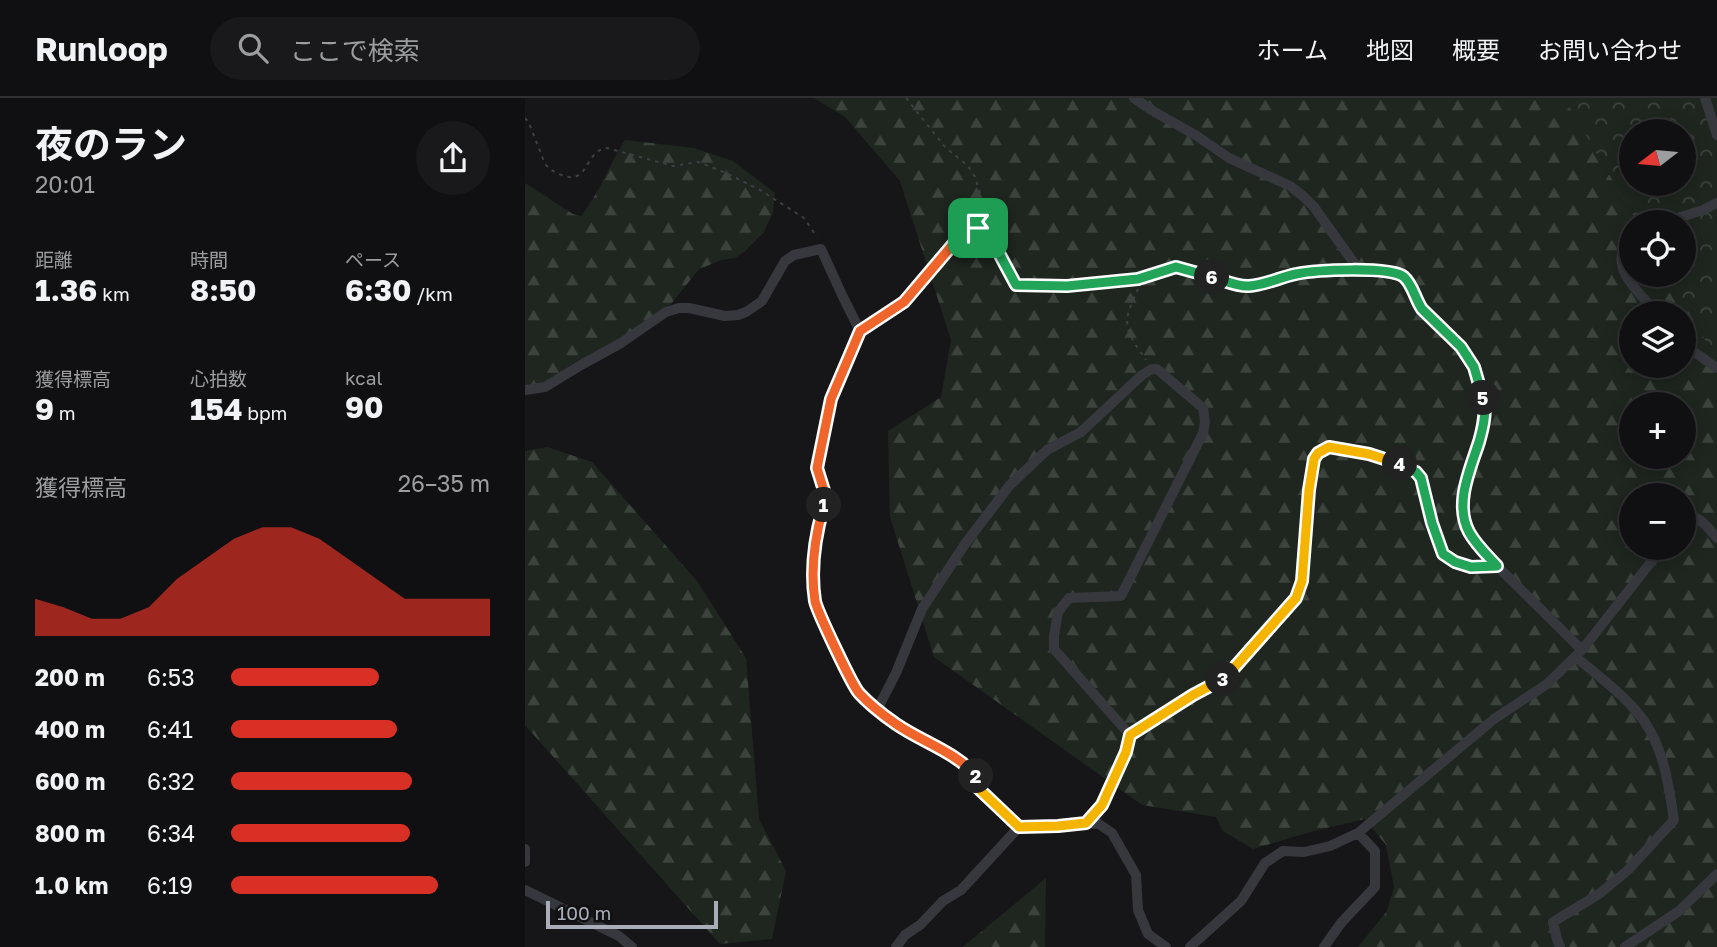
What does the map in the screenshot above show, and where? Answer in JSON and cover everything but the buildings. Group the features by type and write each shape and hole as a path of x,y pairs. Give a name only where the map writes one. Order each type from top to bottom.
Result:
{"street":[{"path":"1134,98 1229,158 1290,186 1314,207 1359,270"},
{"path":"1705,98 1717,135"},
{"path":"1696,212 1717,203"},
{"path":"1166,947 1148,934 1138,910 1136,875 1112,833 1100,824 1086,823 1019,827 978,788 978,778 967,765 898,725 857,691 815,604 813,561 826,497 817,468 831,399 860,331 904,302 966,229 985,227 1016,285 1067,286 1138,279 1176,267 1247,287 1299,273 1359,270 1402,275 1411,286 1422,309 1461,347 1474,367 1485,406 1483,429 1466,483 1462,506 1468,531 1483,551 1643,720 1656,742 1669,788 1674,820 1628,870 1599,894 1553,922 1560,947"},
{"path":"525,390 545,387 621,344 666,312 689,308 725,316 746,312 762,301 785,261 795,255 821,249 860,331"},
{"path":"1635,287 1647,301"},
{"path":"1696,353 1717,368"},
{"path":"877,710 896,673 922,608 965,544 1009,486 1047,450 1081,432 1142,375 1157,369 1203,408 1203,433 1121,596 1069,598 1058,612 1054,636 1054,649 1130,735"},
{"path":"1086,823 1102,805 1126,752 1130,735 1226,677 1296,598 1302,581 1309,490 1314,459 1318,453 1329,447 1369,454 1401,464 1416,472 1421,478 1443,554 1455,562 1471,567 1497,566"},
{"path":"1696,517 1717,538"},
{"path":"1190,947 1241,901 1265,863 1283,851 1304,852 1330,846 1358,833 1494,719 1547,684 1579,653 1653,560"},
{"path":"896,947 905,935 920,925 943,901 961,890 1019,827"},
{"path":"1324,947 1341,923 1374,887 1375,851 1358,833"},
{"path":"525,849 525,862"},
{"path":"1625,947 1679,911 1717,874"},
{"path":"525,890 619,936 632,947"}],"path":[{"path":"906,98 945,147 968,166 975,177 980,193 978,228"},
{"path":"525,118 545,164 549,169 567,177 583,172 593,155 600,149 607,148 673,166 698,162 760,190 804,218 817,237 821,249"},
{"path":"1138,279 1140,285 1128,313 1126,326 1152,369"}],"green space":[{"path":"814,98 1717,98 1717,947 1358,947 1387,911 1394,887 1386,845 1365,819 1253,849 1223,831 1216,817 1142,805 934,657 890,517 888,431 941,397 951,340 900,181 845,117"},
{"path":"1561,98 1717,98 1717,360 1696,324 1696,301 1682,301 1674,287 1696,287 1696,210 1630,210 1622,196 1696,196 1696,119 1619,119 1619,191 1570,108"},
{"path":"625,140 694,148 733,161 775,193 773,212 764,232 745,251 735,258 699,269 671,304 625,337 579,360 545,382 525,386 525,183 573,214 581,216"},
{"path":"547,447 592,462 697,581 746,658 759,819 786,871 772,939 720,944 525,725 525,451"},
{"path":"1046,878 1045,947 962,947 964,946"}],"route":[{"path":"985,227 1016,285 1067,286 1138,279 1176,267 1247,287 1299,273 1371,270 1402,275 1411,286 1422,309 1461,347 1474,367 1485,406 1483,429 1466,483 1462,506 1468,531 1497,566 1471,567 1455,562 1443,554 1421,478 1416,472 1401,464 1369,454 1329,447 1318,453 1314,459 1309,490 1302,581 1296,598 1226,677 1130,735 1126,752 1102,805 1086,823 1019,827 978,788 978,778 967,765 898,725 857,691 815,604 813,561 826,497 817,468 831,399 860,331 904,302 966,229 978,228 985,227"}]}
